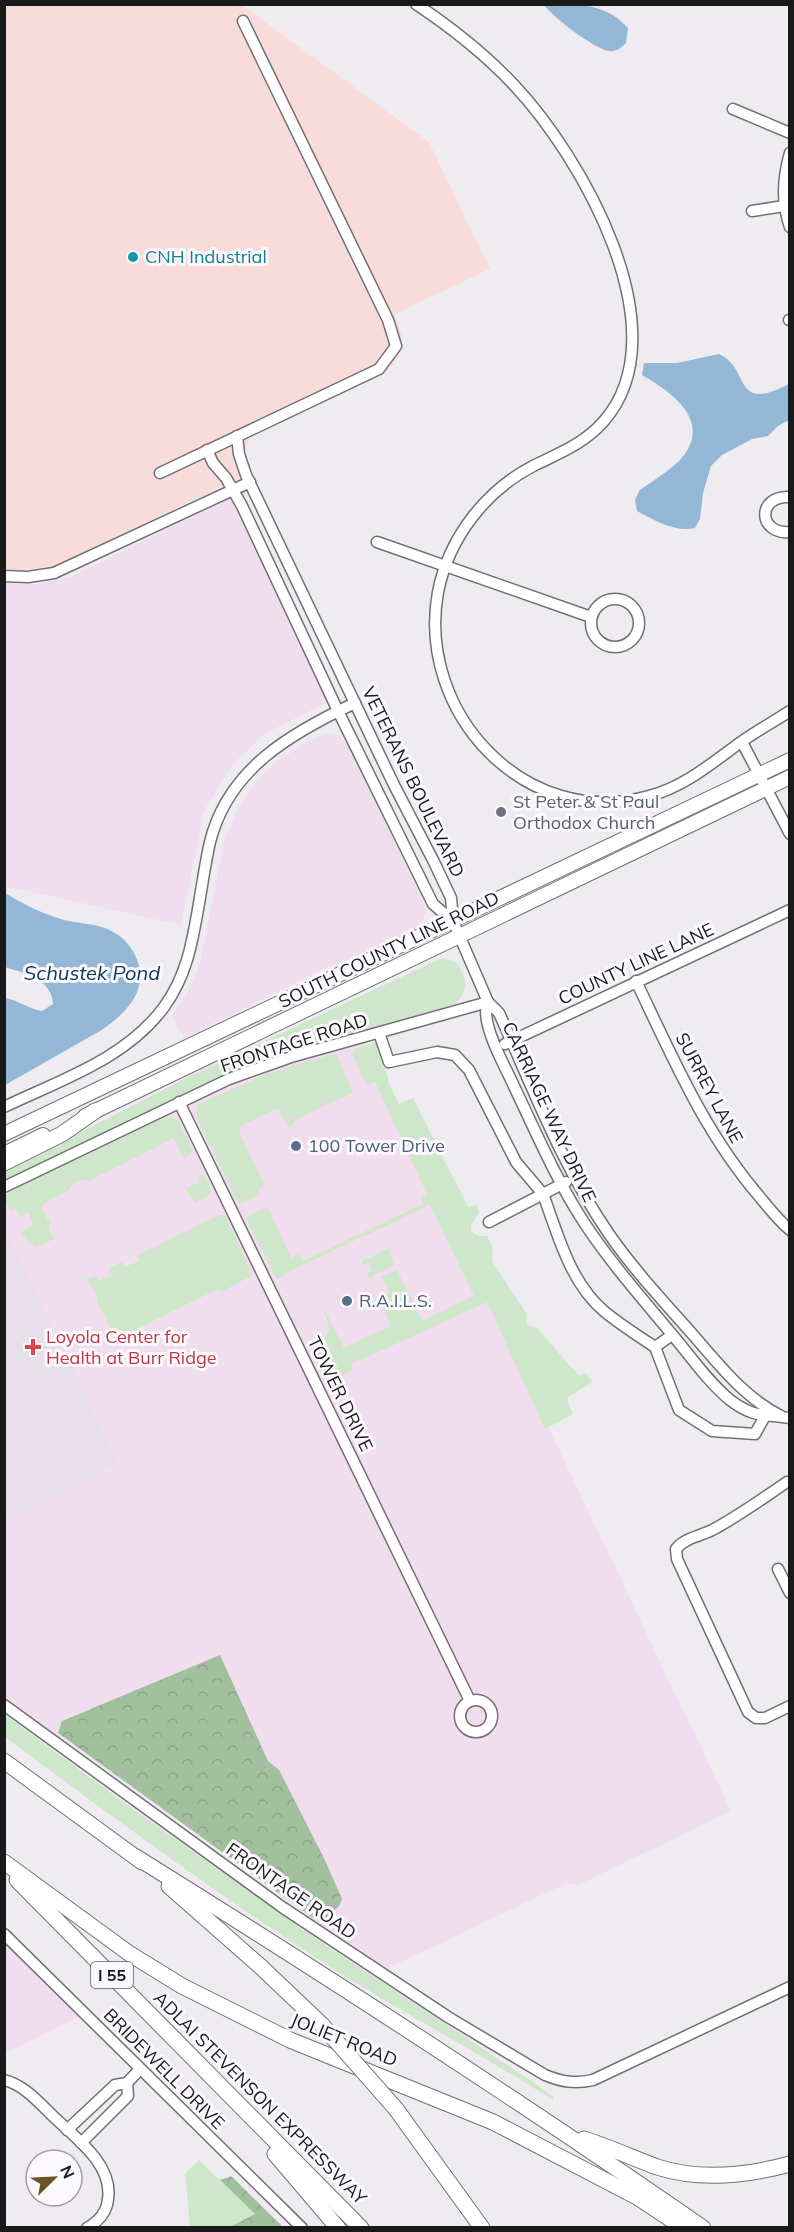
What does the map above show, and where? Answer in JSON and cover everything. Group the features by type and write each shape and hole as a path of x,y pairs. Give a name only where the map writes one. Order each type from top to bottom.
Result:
{"highway":[{"path":"4,1163 62,1134 95,1111"},
{"path":"4,1761 136,1857 260,1966 321,2025 396,2109 482,2228"},
{"name":"JOLIET ROAD","path":"136,1857 564,2132 703,2228"},
{"name":"JOLIET ROAD","path":"4,1862 130,1954 182,1986 290,2040 493,2122 637,2197 684,2228"},
{"name":"ADLAI STEVENSON EXPRESSWAY","path":"4,1867 361,2228"},
{"path":"219,2084 240,2115 338,2228"},
{"path":"564,2132 659,2167 694,2174 722,2176 745,2174 789,2164"}],"main road":[{"name":"SOUTH COUNTY LINE ROAD","path":"4,1134 789,759"},
{"name":"SOUTH COUNTY LINE ROAD","path":"4,1154 789,777"}],"street":[{"path":"416,4 454,30 499,69 539,114 566,152 590,194 618,258 626,288 633,344 631,366 625,388 605,420 577,444 521,472 496,491 465,526 445,566 438,593 435,624 437,654 455,707 476,739 492,756 519,776 551,793 578,800 603,802 629,801 661,792 683,782 789,711"},
{"path":"160,472 379,369 396,346 388,320 243,21"},
{"path":"733,109 789,133"},
{"path":"789,153 783,188 789,227"},
{"path":"752,211 784,206"},
{"name":"VETERANS BOULEVARD","path":"237,436 239,454 250,482 451,898 453,921"},
{"name":"VETERANS BOULEVARD","path":"207,450 213,463 233,490 433,904 453,921"},
{"path":"4,576 28,577 54,573 250,482"},
{"path":"789,497 778,497 768,503 765,514 768,525 777,532 789,532"},
{"path":"377,542 591,617"},
{"path":"610,599 624,600 634,609 640,621 637,636 628,644 611,647 595,639 590,627 591,617 601,605 610,599"},
{"path":"4,1107 118,1052 151,1023 174,991 183,973 194,934 210,842 234,789 249,770 274,747 355,703"},
{"path":"742,742 789,834"},
{"name":"COUNTY LINE LANE","path":"496,1047 789,910"},
{"path":"453,921 488,1002"},
{"name":"SURREY LANE","path":"636,981 693,1100 716,1140 745,1180 789,1230"},
{"name":"FRONTAGE ROAD","path":"4,1187 229,1080 291,1057 488,1002"},
{"name":"CARRIAGE WAY DRIVE","path":"488,1002 499,1013 574,1177 610,1235 640,1274 738,1387 770,1411 785,1417 750,1413 728,1398 628,1283 598,1243 562,1184 496,1047 485,1013 488,1002"},
{"path":"379,1033 389,1062 437,1052 456,1055 468,1070 516,1162 543,1194 563,1250 578,1281 604,1311 655,1347 679,1410 712,1431 756,1434 765,1416"},
{"name":"TOWER DRIVE","path":"179,1102 470,1701"},
{"path":"489,1222 574,1177"},
{"path":"598,1243 610,1235"},
{"path":"655,1347 672,1335"},
{"path":"706,1374 718,1364"},
{"path":"789,1483 715,1529 688,1539 676,1550 676,1559 748,1712 756,1718 765,1718 789,1706"},
{"path":"778,1569 789,1593"},
{"name":"FRONTAGE ROAD","path":"4,1705 282,1907 350,1953 448,2017 560,2081 572,2083 593,2080 789,1987"},
{"name":"BRIDEWELL DRIVE","path":"4,1934 302,2228"},
{"path":"67,2130 115,2085 127,2083 140,2069"},
{"path":"4,2080 20,2085 81,2143 104,2170 109,2189 105,2212 87,2228"},
{"path":"81,2143 128,2096 127,2083"}],"shaded area":[{"path":"5,5 242,5 429,142 490,269 395,314 402,336 399,357 383,374 250,435 245,452 250,473 54,566 21,570 5,569"},
{"path":"232,497 328,702 266,733 232,765 204,811 181,925 5,886 5,583 37,584 73,576"},
{"path":"331,733 338,734 348,744 421,897 426,909 421,926 405,937 321,970 184,1038 172,1015 189,990 199,967 224,843 238,808 256,782 275,763 308,741"},
{"path":"363,1042 382,1077 731,1811 578,1885 565,1884 384,1970 300,1914 334,1899 217,1657 58,1738 5,1699 5,1518 119,1462 5,1231 5,1192 161,1116 252,1075"},
{"name":"Loyola Center for Health at Burr Ridge","path":"5,1231 119,1462 4,1518"},
{"path":"4,1941 81,2016 5,2054 4,2054"}],"green space":[{"path":"442,958 456,962 465,979 462,995 454,1005 257,1061 5,1180 5,1171 190,1076"},
{"path":"375,1042 379,1045 389,1083 399,1104 413,1098 468,1207 476,1204 479,1213 471,1225 471,1231 478,1236 487,1236 493,1247 492,1261 527,1314 526,1322 537,1328 579,1376 586,1372 592,1382 568,1397 573,1414 545,1429 487,1302 352,1364 352,1370 325,1384 311,1351 328,1332 329,1327 324,1312 344,1348 391,1326 379,1298 389,1293 381,1277 397,1270 422,1321 474,1296 430,1205 277,1279 246,1219 265,1208 269,1210 291,1258 299,1254 303,1261 423,1204 421,1197 427,1194 375,1082 367,1085 353,1056 355,1049"},
{"path":"336,1053 353,1093 294,1120 292,1126 288,1127 280,1111 275,1109 241,1126 239,1132 265,1185 258,1189 260,1195 243,1203 238,1202 197,1119 197,1105 267,1074"},
{"path":"166,1116 178,1120 193,1151 184,1159 174,1138 91,1180 74,1181 69,1190 41,1207 51,1222 49,1229 54,1239 36,1247 28,1242 21,1232 34,1225 28,1213 21,1217 16,1209 10,1211 5,1199 11,1190"},
{"path":"197,1176 206,1177 211,1188 210,1194 194,1203 186,1189 199,1182"},
{"path":"220,1215 225,1216 252,1273 251,1276 221,1292 218,1289 116,1339 98,1303 96,1293 87,1279 95,1276 99,1281 112,1275 109,1268 122,1262 125,1267 139,1261 137,1255"},
{"path":"388,1249 394,1265 369,1278 368,1273 372,1271 369,1263 363,1265 362,1261"},
{"path":"220,1655 268,1761 279,1770 324,1858 342,1899 339,1906 323,1921 313,1918 58,1733 62,1721"},
{"path":"4,1714 137,1812 317,1939 536,2084 553,2097 553,2100 327,1965 204,1882 5,1737"},
{"path":"199,2160 255,2214 230,2227 188,2227 190,2225 185,2174"},
{"path":"231,2176 281,2227 230,2227 255,2214 220,2180"}],"water":[{"path":"544,5 589,6 610,13 628,28 626,43 614,51 602,49 574,32"},
{"path":"719,354 729,361 750,391 759,394 771,392 789,384 789,420 778,426 768,436 752,439 722,455 711,466 703,493 700,519 695,528 681,529 658,522 637,511 635,500 639,491 680,460 689,446 693,433 691,421 677,400 642,375 644,363 677,363"},
{"name":"Schustek Pond","path":"5,893 48,915 102,927 117,934 135,955 140,979 134,999 110,1024 5,1085 5,998 42,1011 53,1004 48,989 36,978 5,967"}],"place":[{"name":"CNH Industrial","path":"133,257"},
{"name":"St Peter & St Paul Orthodox Church","path":"501,812"},
{"name":"100 Tower Drive","path":"296,1146"},
{"name":"R.A.I.L.S.","path":"347,1301"},
{"name":"Loyola Center for Health at Burr Ridge","path":"33,1347"}]}
